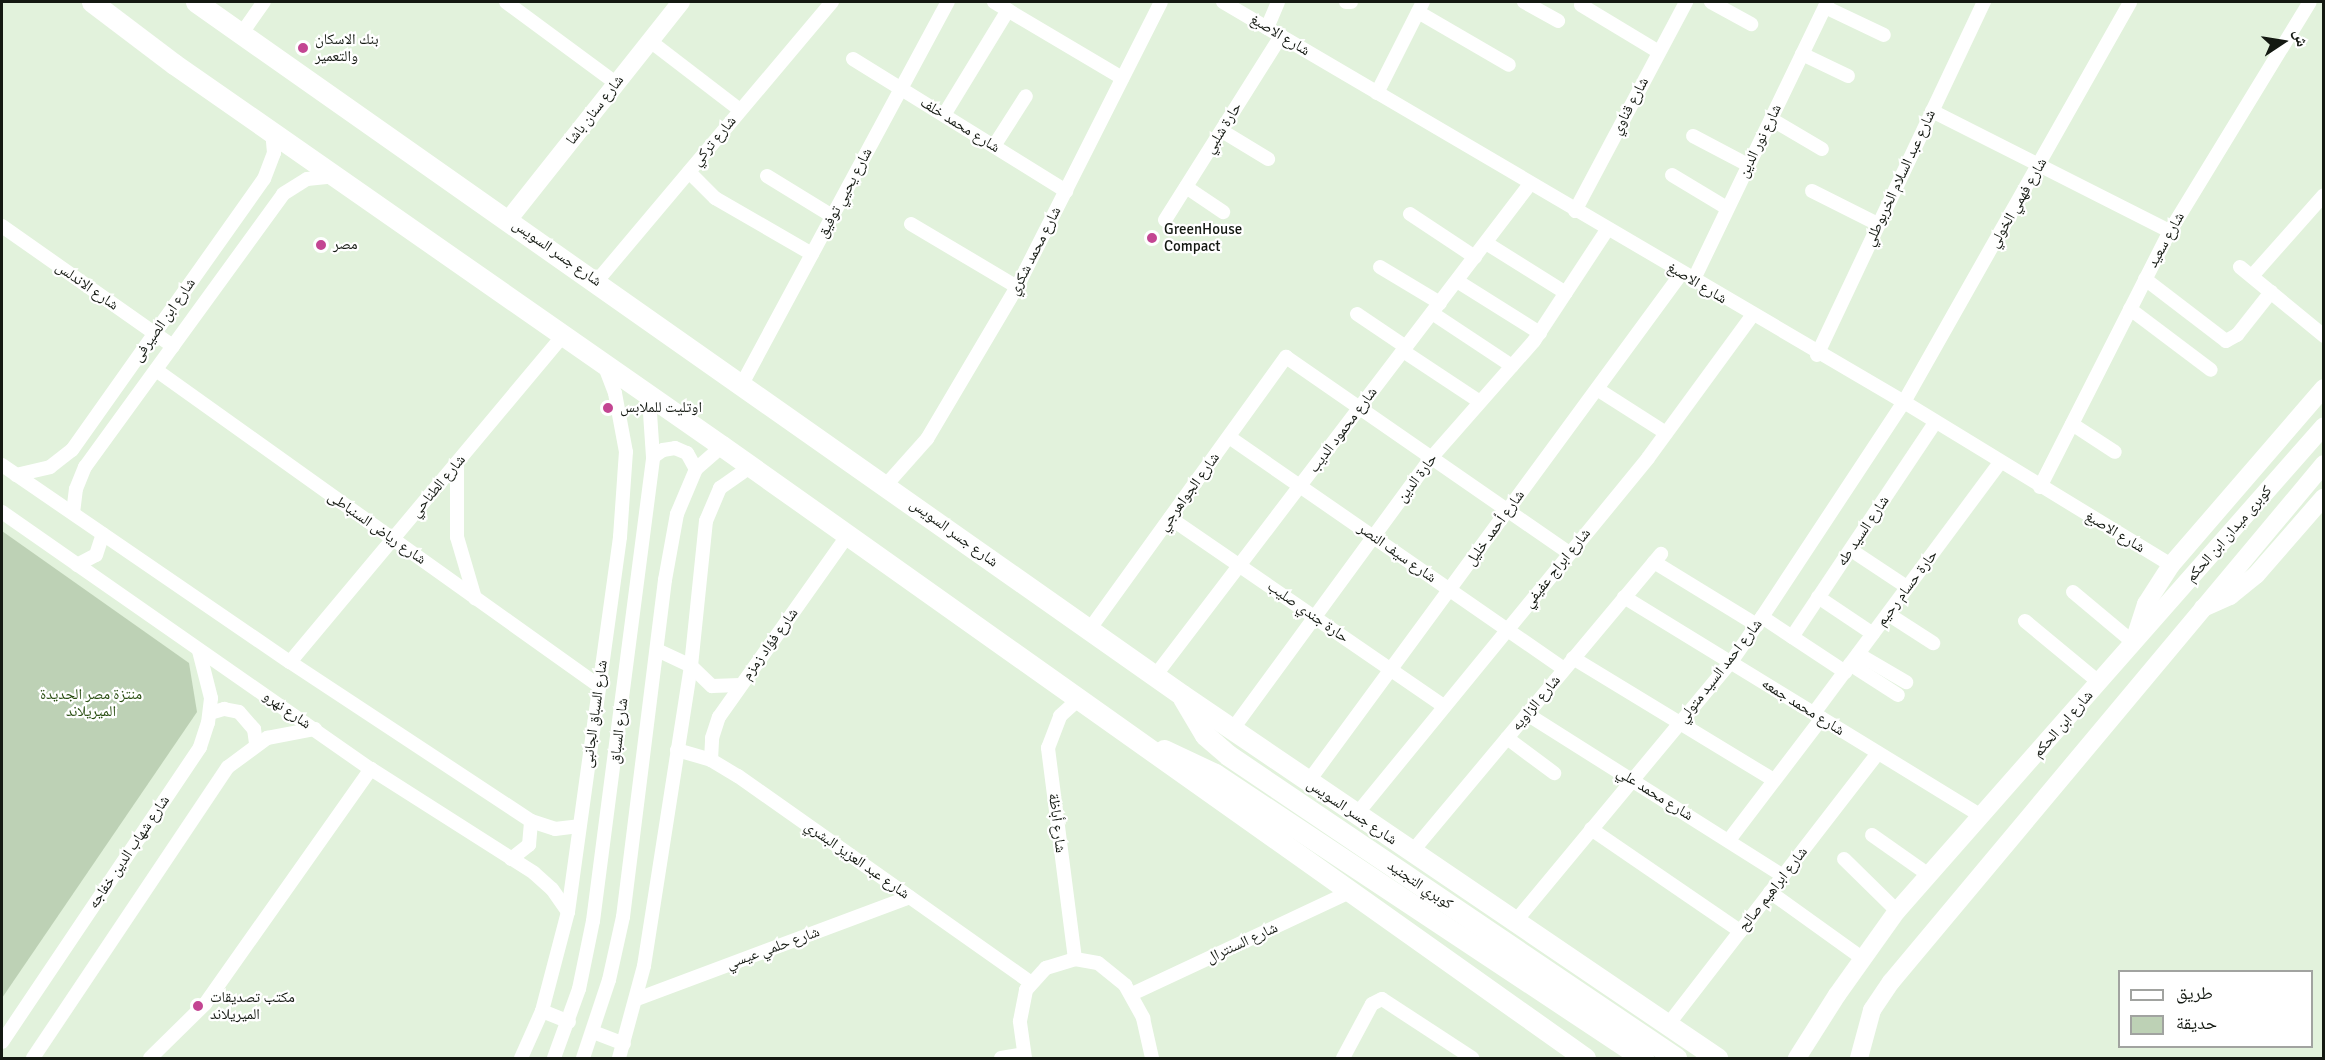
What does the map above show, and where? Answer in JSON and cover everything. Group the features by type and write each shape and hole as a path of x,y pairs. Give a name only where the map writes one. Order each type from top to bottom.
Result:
{"main road":[{"path":"92,2 334,176 649,398 722,446 1352,891 1585,1059"},
{"name":"شارع جسر السويس","path":"196,2 509,219 1232,730 1717,1059"},
{"name":"شارع سنان باشا","path":"509,219 681,2"},
{"name":"شارع ابن الحكم","path":"1797,1059 1862,958 1898,911 2134,643 2146,604 2171,565 2324,388"},
{"name":"كوبرى ميدان ابن الحكم","path":"2134,643 2324,426"},
{"name":"كوبرى ميدان ابن الحكم","path":"2199,609 2324,464"},
{"name":"شارع ابن الحكم","path":"1859,1059 1872,1010 1892,982 2199,609 2243,586 2324,496"},
{"name":"كوبري التجنيد","path":"1182,695 1205,735 1228,755 1676,1059"},
{"name":"كوبري التجنيد","path":"1146,746 1203,765 1643,1059"},
{"path":"1628,1059 1640,1042 1642,1030 1635,1004"}],"street":[{"path":"242,33 264,2"},
{"path":"506,2 616,83"},
{"name":"شارع تركي","path":"597,281 832,2"},
{"name":"شارع يحيي توفيق","path":"742,384 948,2"},
{"path":"994,2 1122,78"},
{"name":"شارع محمد شكري","path":"886,485 927,439 1017,287 1161,2"},
{"name":"شارع الاصبغ","path":"1223,2 1752,316 1904,402 1934,424 2171,565"},
{"path":"1268,28 1278,2"},
{"path":"1346,2 1351,2"},
{"name":"شارع قناوي","path":"1575,211 1686,2"},
{"path":"1711,2 1751,24"},
{"name":"شارع عبد السلام الخربوطلي","path":"1817,354 1984,2"},
{"name":"شارع فهمي الخولي","path":"1904,402 2040,166 2130,2"},
{"name":"شارع سعيد","path":"2040,487 2170,231 2310,2"},
{"path":"1531,3 1558,21"},
{"path":"1826,3 1884,35"},
{"name":"شارع نور الدين","path":"1687,277 1727,208 1826,3"},
{"path":"1581,5 1659,52"},
{"path":"1377,93 1420,7 1509,65"},
{"path":"944,115 1008,10"},
{"name":"حارة شلبي","path":"1165,220 1281,36"},
{"path":"650,41 740,110"},
{"path":"1802,54 1848,76"},
{"name":"شارع محمد خلف","path":"853,59 1066,191"},
{"path":"994,146 1026,96"},
{"path":"1932,111 2170,231"},
{"path":"1771,119 1822,149"},
{"path":"1222,131 1268,159"},
{"name":"شارع ابن الصيرفى","path":"16,475 44,470 67,455 268,173 274,153 272,132"},
{"path":"1693,136 1748,165"},
{"path":"689,172 715,198 812,254"},
{"path":"1672,174 1727,208"},
{"name":"شارع ابن الصيرفى","path":"73,513 82,472 283,194 307,179 334,176"},
{"path":"767,176 832,216"},
{"name":"شارع محمود الديب","path":"1155,676 1530,184"},
{"path":"1186,187 1223,212"},
{"path":"1812,191 1878,224"},
{"path":"2252,276 2324,195"},
{"path":"1410,214 1476,256"},
{"path":"911,224 1017,287"},
{"name":"شارع الاندلس","path":"2,226 173,346"},
{"name":"حارة الدين","path":"1232,730 1432,457 1540,333 1607,230"},
{"path":"1486,243 1566,293"},
{"path":"1380,267 1512,366"},
{"path":"2240,267 2324,336"},
{"name":"شارع أحمد خليل","path":"1308,782 1597,389 1687,277"},
{"path":"2145,279 2226,340 2237,335 2271,292"},
{"path":"1457,281 1540,333"},
{"path":"2130,309 2211,370"},
{"path":"1357,314 1480,402"},
{"name":"شارع ابراج عفيفي","path":"1356,815 1666,433 1752,316"},
{"name":"شارع الطناحي","path":"290,663 563,336"},
{"name":"شارع الجواهرجي","path":"1089,630 1284,358 1289,357 1361,407"},
{"name":"شارع السباق الجانبى","path":"521,1059 542,1011 568,912 620,537 626,452 617,403 604,365"},
{"name":"شارع رياض السنباطى","path":"156,370 599,686"},
{"path":"1597,389 1666,433"},
{"name":"شارع السباق","path":"554,1059 569,1022 588,955 611,797 653,457 649,398"},
{"name":"شارع احمد السيد متولي","path":"1514,923 1731,662 1904,402"},
{"path":"1361,407 1569,553"},
{"name":"شارع السيد طه","path":"1792,637 1934,424"},
{"path":"2072,424 2115,452"},
{"name":"شارع سيف النصر","path":"1229,437 1507,630 1680,723 1774,780"},
{"name":"شارع السباق","path":"583,1059 593,1032 623,917 677,514 696,469 722,446"},
{"path":"653,457 675,448 691,457 696,469"},
{"path":"457,463 457,537 475,598"},
{"name":"حارة حسام رحيم","path":"1729,840 1774,780 1851,663 2000,464"},
{"path":"2,465 290,663 531,821 555,829 579,826"},
{"path":"619,1059 637,999 691,666 711,504 729,479 750,467"},
{"name":"شارع نهرو","path":"2,512 371,769 542,879 568,912"},
{"name":"حارة جندي صليب","path":"1170,518 1444,706"},
{"path":"77,565 96,555 103,534"},
{"name":"شارع فؤاد زمزم","path":"711,760 716,724 740,685 847,536"},
{"path":"620,537 643,540"},
{"path":"1851,550 1907,587"},
{"name":"شارع الزاويه","path":"1411,853 1657,558 1759,621"},
{"path":"2073,592 2134,643"},
{"name":"شارع محمد جمعه","path":"1624,597 1982,816"},
{"path":"1818,597 1873,634"},
{"path":"1888,614 1933,643"},
{"path":"1759,621 1851,663 1906,682"},
{"path":"2025,621 2100,682"},
{"name":"شارع شهاب الدين خفاجه","path":"2,1042 193,758 210,713 210,685 198,649"},
{"path":"657,651 691,666 712,686 740,685"},
{"path":"1851,663 1898,695"},
{"name":"شارع أباظة","path":"1075,959 1048,748 1055,723 1079,699"},
{"path":"210,713 224,709 239,712 251,722 256,744"},
{"name":"شارع محمد علي","path":"1527,714 1783,876"},
{"path":"33,1059 221,777 256,744 290,731 315,729"},
{"path":"1507,738 1554,773"},
{"name":"شارع عبد العزيز البشري","path":"677,750 711,760 1031,983"},
{"name":"شارع ابراهيم صالح","path":"1667,1026 1878,753"},
{"path":"150,1059 205,1004 371,769"},
{"path":"585,793 611,797"},
{"path":"511,859 529,845 531,821"},
{"path":"1591,829 1740,931"},
{"path":"1872,836 1929,875"},
{"path":"1844,858 1898,911"},
{"name":"شارع السنترال","path":"1132,994 1352,891"},
{"path":"1770,892 1862,958"},
{"name":"شارع حلمي عيسي","path":"637,999 910,897"},
{"path":"1001,1059 1025,1056 1021,1008 1031,983 1046,968 1075,959 1108,968 1132,994 1148,1030 1152,1059"},
{"path":"1343,1059 1372,1004 1383,999 1472,1059"},
{"path":"542,1011 569,1022"},
{"path":"593,1032 624,1044"}],"green space":[{"name":"منتزة مصر الجديدة الميريلاند","path":"2,531 189,663 197,712 2,998"}],"place":[{"name":"بنك الاسكان والتعمير","path":"303,48"},
{"name":"GreenHouse Compact","path":"1152,238"},
{"name":"مصر","path":"321,245"},
{"name":"اوتليت للملابس","path":"608,408"},
{"name":"مكتب تصديقات الميريلاند","path":"198,1006"}]}
